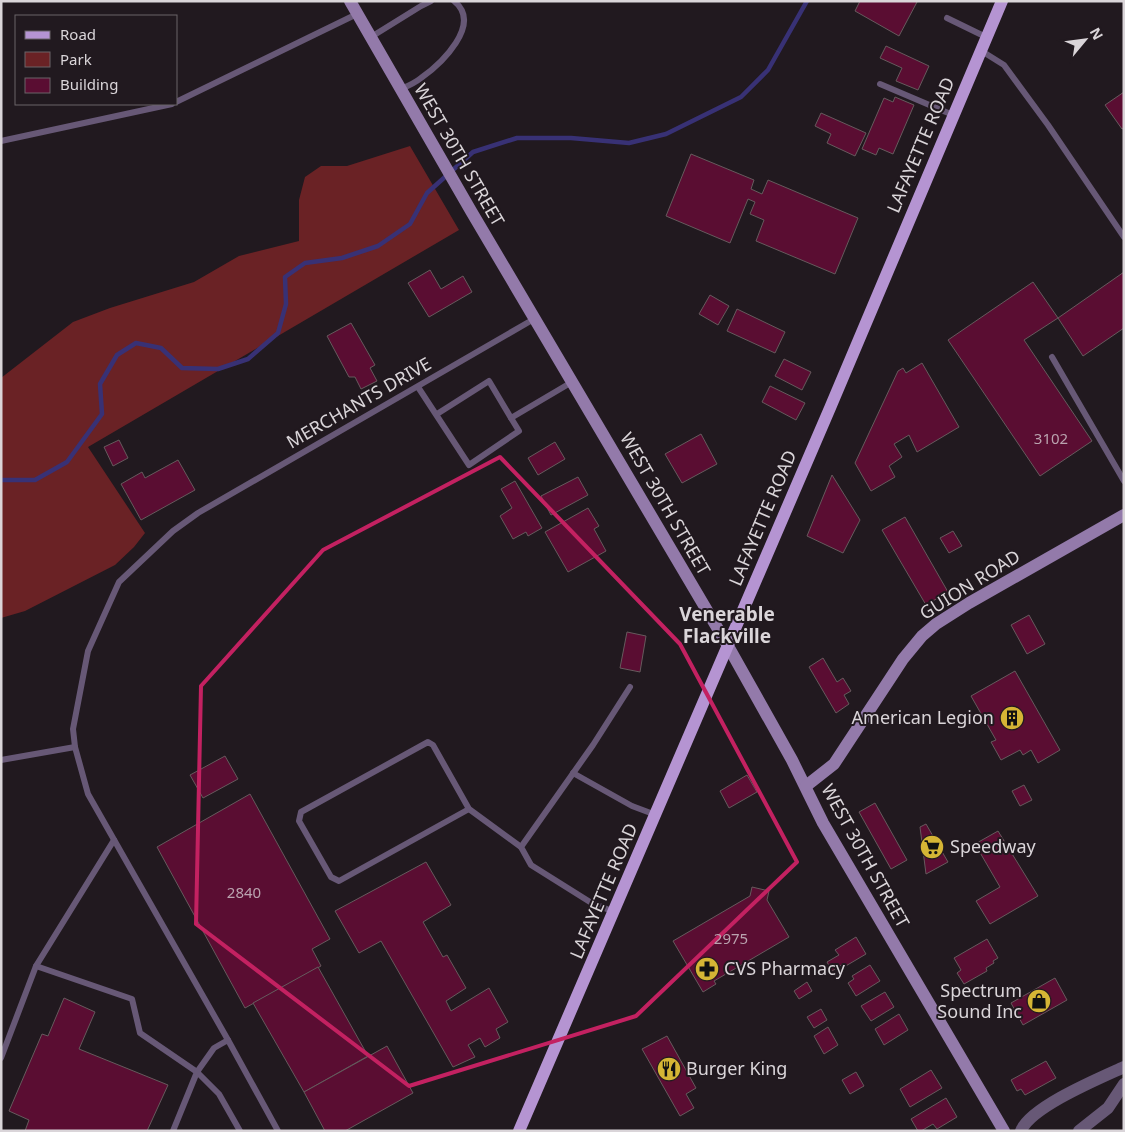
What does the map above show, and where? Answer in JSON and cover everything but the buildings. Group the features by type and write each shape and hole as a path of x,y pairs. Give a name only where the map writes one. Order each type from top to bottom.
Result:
{"main road":[{"name":"WEST 30TH STREET","path":"350,1 470,211 728,646 806,786 823,823 1004,1131"},
{"name":"LAFAYETTE ROAD","path":"519,1131 830,408 952,115 1002,1"},
{"name":"GUION ROAD","path":"806,786 834,764 902,659 922,636 936,624 969,603 1124,515"}],"street":[{"path":"1022,1131 1027,1121 1036,1113 1076,1090 1124,1067"},
{"path":"1079,1131 1108,1108 1124,1084"}],"lane":[{"path":"371,37 431,1"},
{"path":"401,89 419,80 433,69 459,40 464,26 463,13 459,5 454,1"},
{"path":"178,101 357,14"},
{"path":"947,18 986,37"},
{"path":"980,50 1004,65 1048,125 1124,237"},
{"path":"880,84 952,115"},
{"path":"1,142 168,105"},
{"name":"MERCHANTS DRIVE","path":"278,1131 88,794 74,747 73,729 88,651 119,582 173,531 198,513 534,319"},
{"path":"1052,357 1124,481"},
{"path":"418,387 469,464 519,431 489,381 437,414"},
{"path":"511,418 572,382"},
{"path":"521,846 573,773 630,687"},
{"path":"469,809 339,881 331,877 299,821 301,812 428,742 433,745 469,809 521,846 531,865 590,902 614,912"},
{"path":"1,760 74,747"},
{"path":"573,773 632,806 656,815"},
{"path":"1,1058 36,966 114,840"},
{"path":"36,966 132,999 140,1032 196,1072 219,1094 240,1131"},
{"path":"173,1131 196,1072 214,1048 228,1040"}],"highlighted area":[{"path":"500,457 680,644 797,862 636,1016 409,1086 196,924 201,686 323,550"}],"green space":[{"path":"410,146 459,230 88,447 145,533 134,547 115,565 25,611 1,618 1,378 73,322 110,308 194,282 239,256 299,241 299,200 305,177 321,166 347,166"}],"waterway":[{"path":"1,480 35,480 67,462 102,414 100,384 117,355 136,343 161,348 182,368 218,369 248,359 278,333 286,304 285,277 305,263 342,258 378,246 410,224 427,193 473,152 517,138 571,138 629,143 666,134 741,97 768,70 807,1"}],"place":[{"name":"American Legion","path":"1012,718"},
{"name":"Speedway","path":"932,847"},
{"name":"CVS Pharmacy","path":"707,969"},
{"name":"Spectrum Sound Inc","path":"1039,1001"},
{"name":"Burger King","path":"669,1069"}],"district":[{"name":"Venerable Flackville","path":"727,625"}]}
